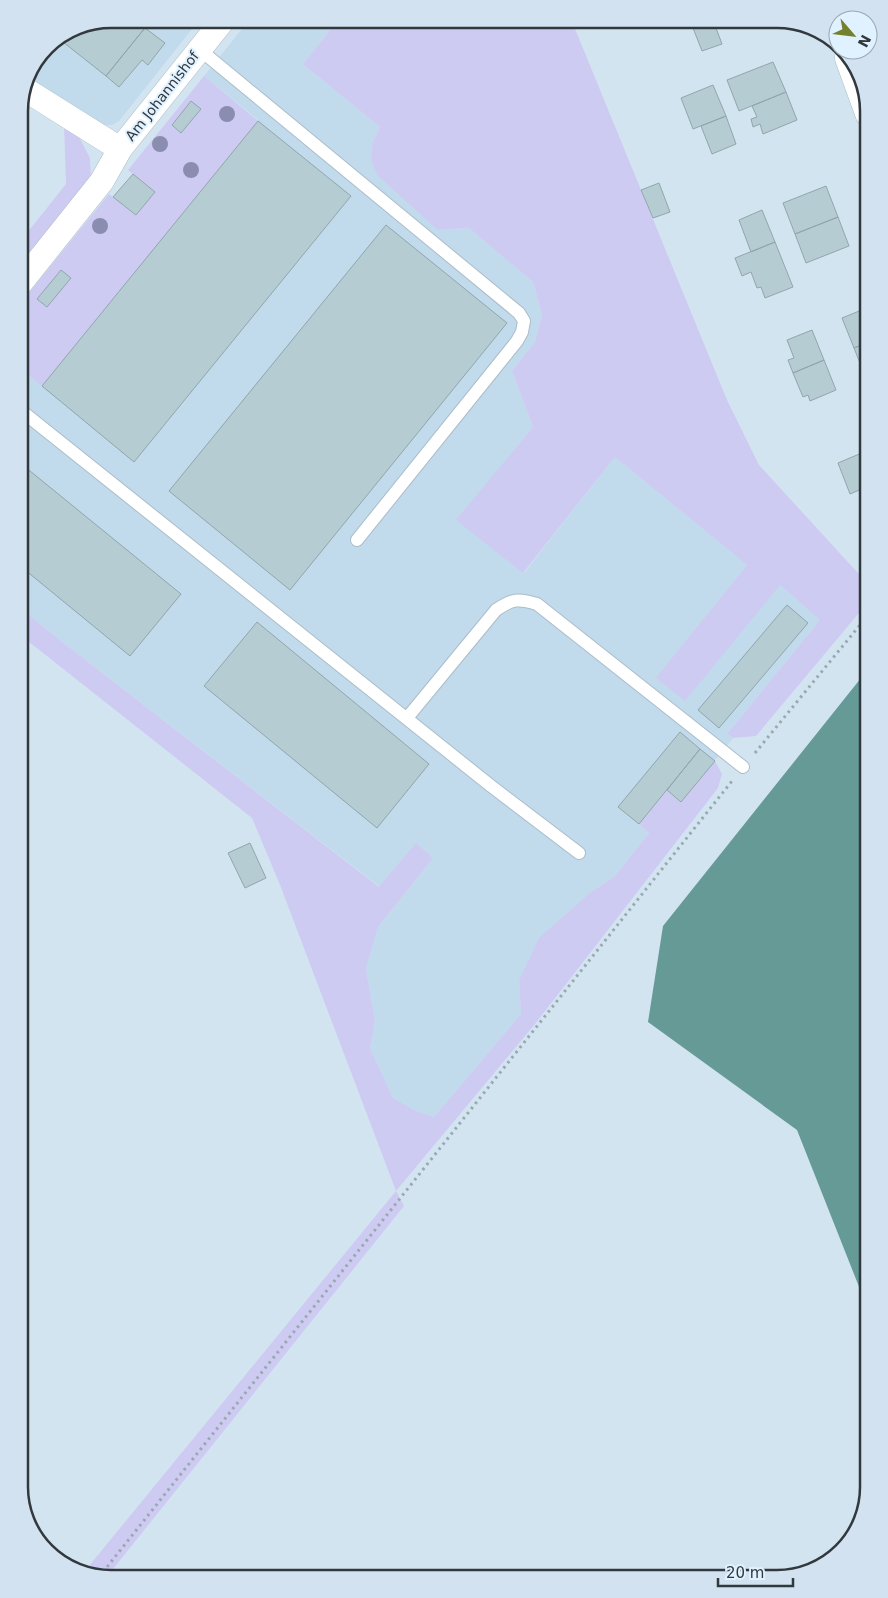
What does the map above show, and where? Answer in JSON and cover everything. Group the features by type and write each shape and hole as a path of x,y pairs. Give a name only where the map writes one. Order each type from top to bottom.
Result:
{"street":[{"name":"Am Johannishof","path":"28,274 102,181 120,149 216,28"},
{"name":"Am Johannishof","path":"30,92 120,149"}],"lane":[{"path":"199,49 519,313 524,320 522,332 517,342 357,540"},
{"path":"28,416 579,853"},
{"path":"407,718 496,610 508,602 522,600 536,604 743,767"}],"path":[{"path":"105,1570 743,767 860,625"}],"shaded area":[{"path":"100,28 193,28 119,121 112,125 100,125 33,82 45,60 56,48 84,32"},
{"path":"243,28 332,28 303,64 380,127 373,142 438,230 469,228 533,282 542,314 535,342 512,371 533,427 457,520 524,573 615,457 747,565 657,678 780,585 820,620 727,734 733,738 681,802 667,790 639,824 649,833 615,876 591,892 519,981 521,1014 434,1117 416,1111 393,1098 370,1048 375,1021 366,969 378,927 433,858 416,844 380,887 28,614 28,375 42,386 258,120 204,76"},
{"path":"332,28 575,28 727,400 759,465 860,575 860,612 756,736 733,738 727,734 820,620 780,585 685,701 656,678 747,565 615,457 523,573 456,520 533,427 512,371 535,342 542,314 533,282 469,228 438,230 378,176 371,160 373,142 380,127 303,64"},
{"path":"204,76 258,121 42,386 28,375 28,294 109,194 136,215 154,192 128,170"},
{"path":"64,125 79,137 90,158 91,178 28,261 28,232 66,184"},
{"path":"28,614 379,887 416,843 433,858 378,927 366,969 375,1021 370,1048 393,1098 416,1111 434,1117 521,1014 519,981 539,938 591,892 615,876 649,833 639,824 667,790 681,801 715,761 722,774 718,788 535,1024 396,1191 280,885 252,818 28,641"},
{"path":"860,679 860,1289 797,1130 648,1022 663,926"},
{"path":"396,1191 404,1206 112,1570 88,1567"}],"building":[{"path":"100,28 145,28 106,76 64,43 84,32"},
{"path":"145,28 165,43 148,65 142,60 119,87 106,76"},
{"path":"693,28 716,28 722,44 702,51"},
{"path":"773,62 786,92 739,111 727,80"},
{"path":"713,85 726,116 693,129 681,98"},
{"path":"786,92 797,120 763,134 760,124 753,127 751,119 757,117 752,106"},
{"path":"191,101 201,109 181,133 172,125"},
{"path":"726,116 736,144 712,154 701,126"},
{"path":"258,121 351,196 134,462 42,386"},
{"path":"133,174 155,192 136,215 113,197"},
{"path":"659,183 670,212 653,218 641,190"},
{"path":"826,186 838,217 795,234 783,203"},
{"path":"762,210 775,242 751,252 739,220"},
{"path":"838,217 849,246 806,263 795,234"},
{"path":"386,225 507,323 290,590 169,491"},
{"path":"775,242 793,287 765,298 761,287 757,288 751,272 742,276 735,258"},
{"path":"61,270 71,278 47,307 37,299"},
{"path":"860,311 860,346 854,348 842,318"},
{"path":"812,330 824,360 793,373 788,360 794,358 787,340"},
{"path":"860,346 860,363 854,348"},
{"path":"824,360 836,390 810,401 808,395 803,397 793,373"},
{"path":"860,454 860,490 850,494 838,463"},
{"path":"28,469 181,594 130,656 28,572"},
{"path":"787,605 808,623 719,728 698,710"},
{"path":"257,622 429,764 377,828 204,686"},
{"path":"680,732 700,749 639,824 618,807"},
{"path":"700,749 715,761 681,802 667,790"},
{"path":"250,843 266,878 245,888 228,853"}]}
